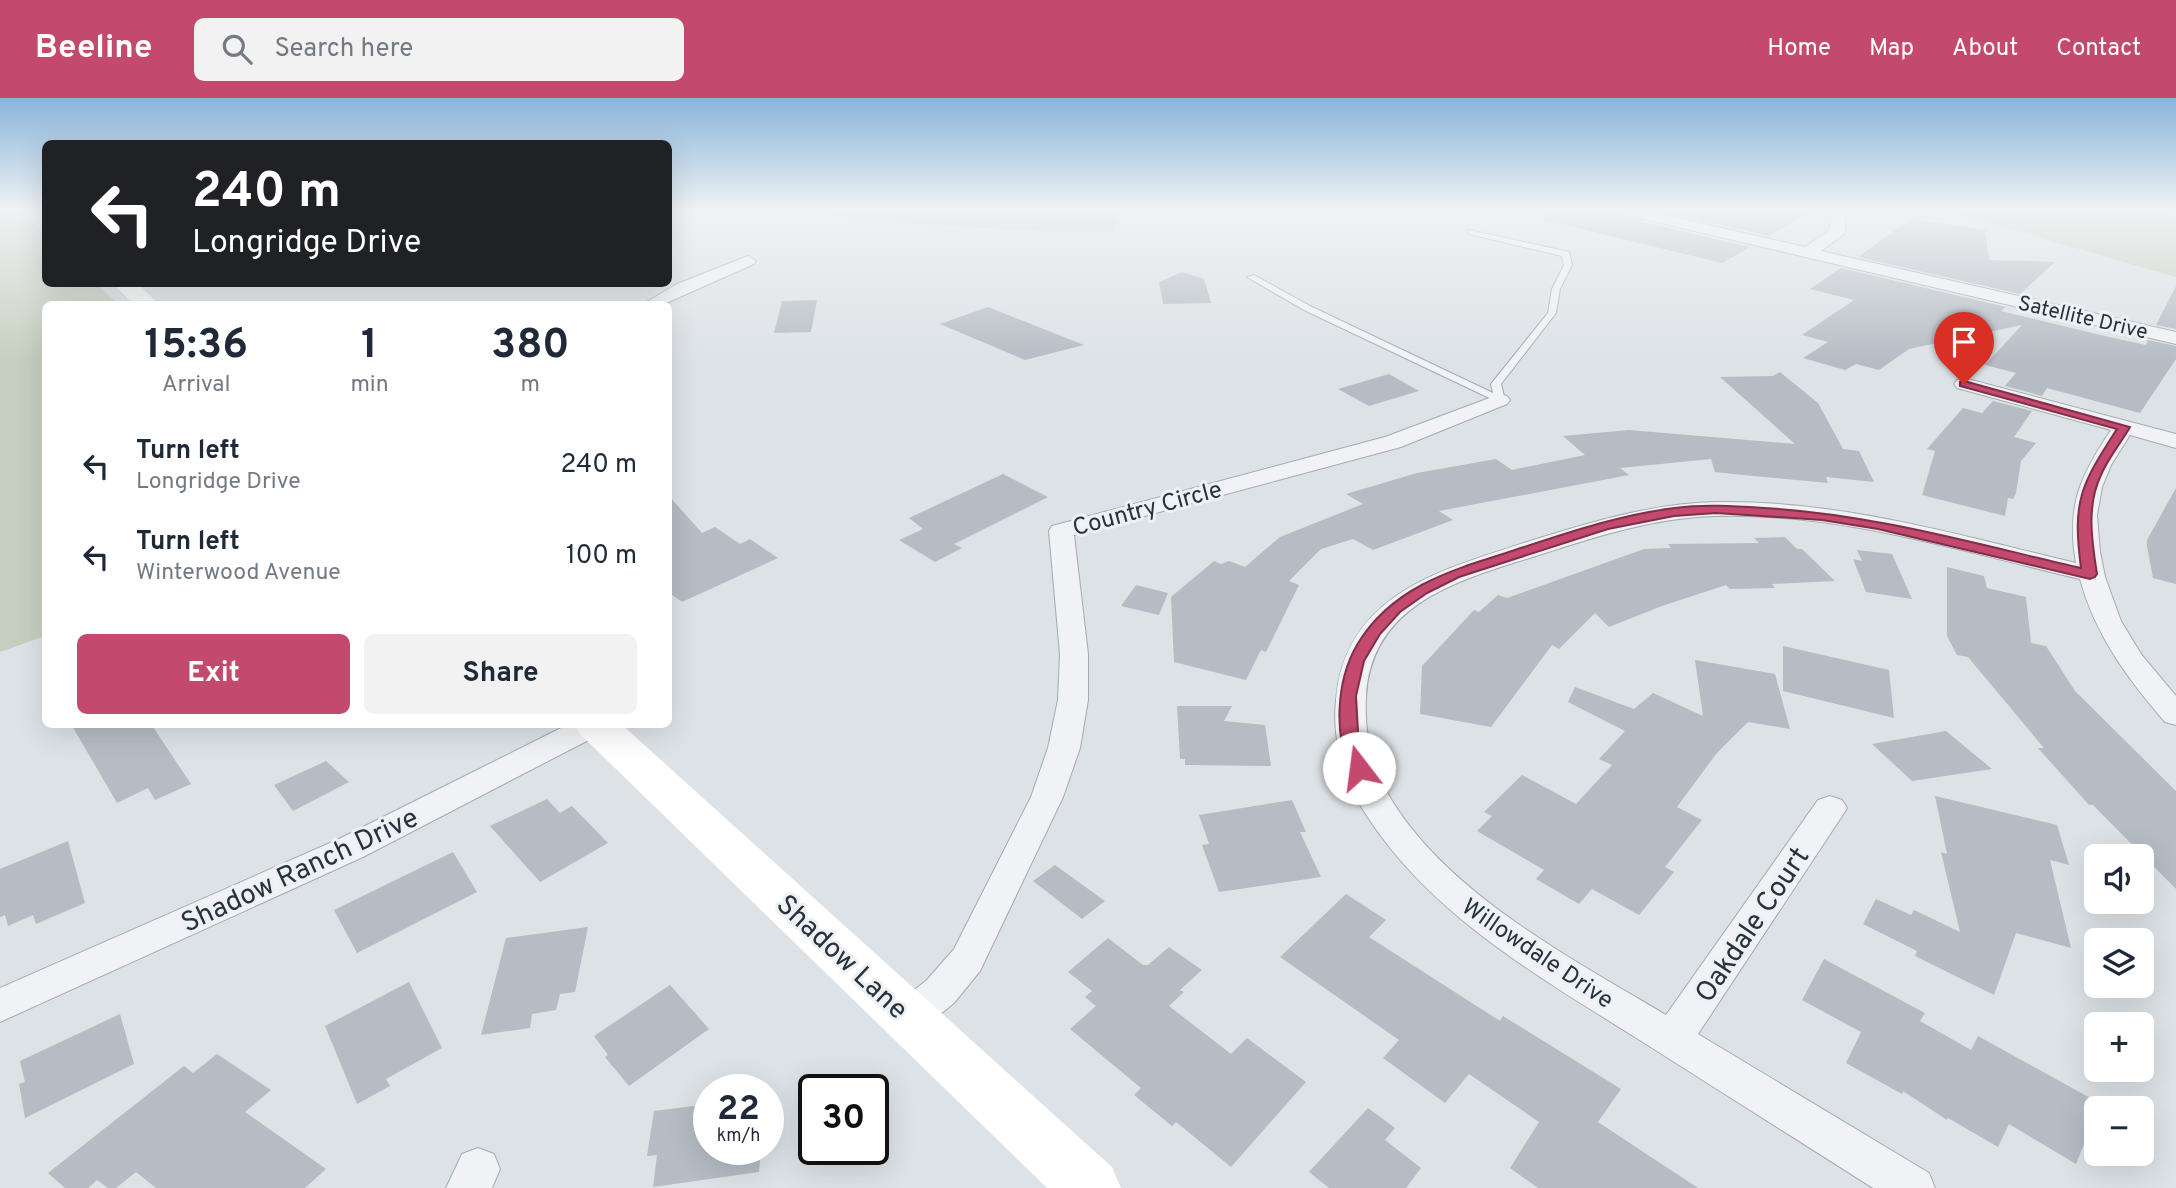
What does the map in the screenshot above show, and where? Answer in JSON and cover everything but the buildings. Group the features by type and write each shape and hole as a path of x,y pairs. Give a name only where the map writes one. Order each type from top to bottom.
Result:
{"street":[{"path":"658,301 748,261"},
{"name":"Satellite Drive","path":"1841,261 2176,338"},
{"path":"128,287 144,301"},
{"path":"2085,317 2100,299"},
{"path":"1964,384 2176,441"},
{"name":"Country Circle","path":"908,1017 940,992 967,960 1047,797 1064,748 1073,700 1074,653 1061,531 1104,517 1424,433 1500,400"},
{"path":"2124,427 2094,476 2085,504 2084,538 2090,574 2099,606 2116,640 2147,683 2176,715"},
{"name":"Willowdale Drive","path":"1913,1188 1494,928 1448,890 1399,836 1378,807 1359,768 1350,732 1348,696 1356,661 1373,632 1395,609 1412,596 1454,574 1605,526 1674,512 1756,510 1822,516 1878,525 2090,574"},
{"name":"Shadow Ranch Drive","path":"0,1006 351,848 587,728"},
{"name":"Shadow Lane","path":"599,728 1090,1188"},
{"name":"Oakdale Court","path":"1672,1040 1830,808"}],"lane":[{"path":"1500,400 1496,384 1552,313 1556,289 1568,265 1567,261"},
{"path":"1251,277 1307,308 1500,400"}],"green space":[{"path":"0,261 42,261 42,287 100,287 115,301 42,301 42,637 0,652"},
{"path":"2120,261 2176,261 2176,277"}],"route":[{"path":"1359,768 1350,732 1348,696 1356,661 1373,632 1395,609 1421,590 1454,574 1637,517 1716,509 1770,510 1822,516 1878,525 2090,574 2084,538 2085,504 2094,476 2124,427 1964,384"}]}
